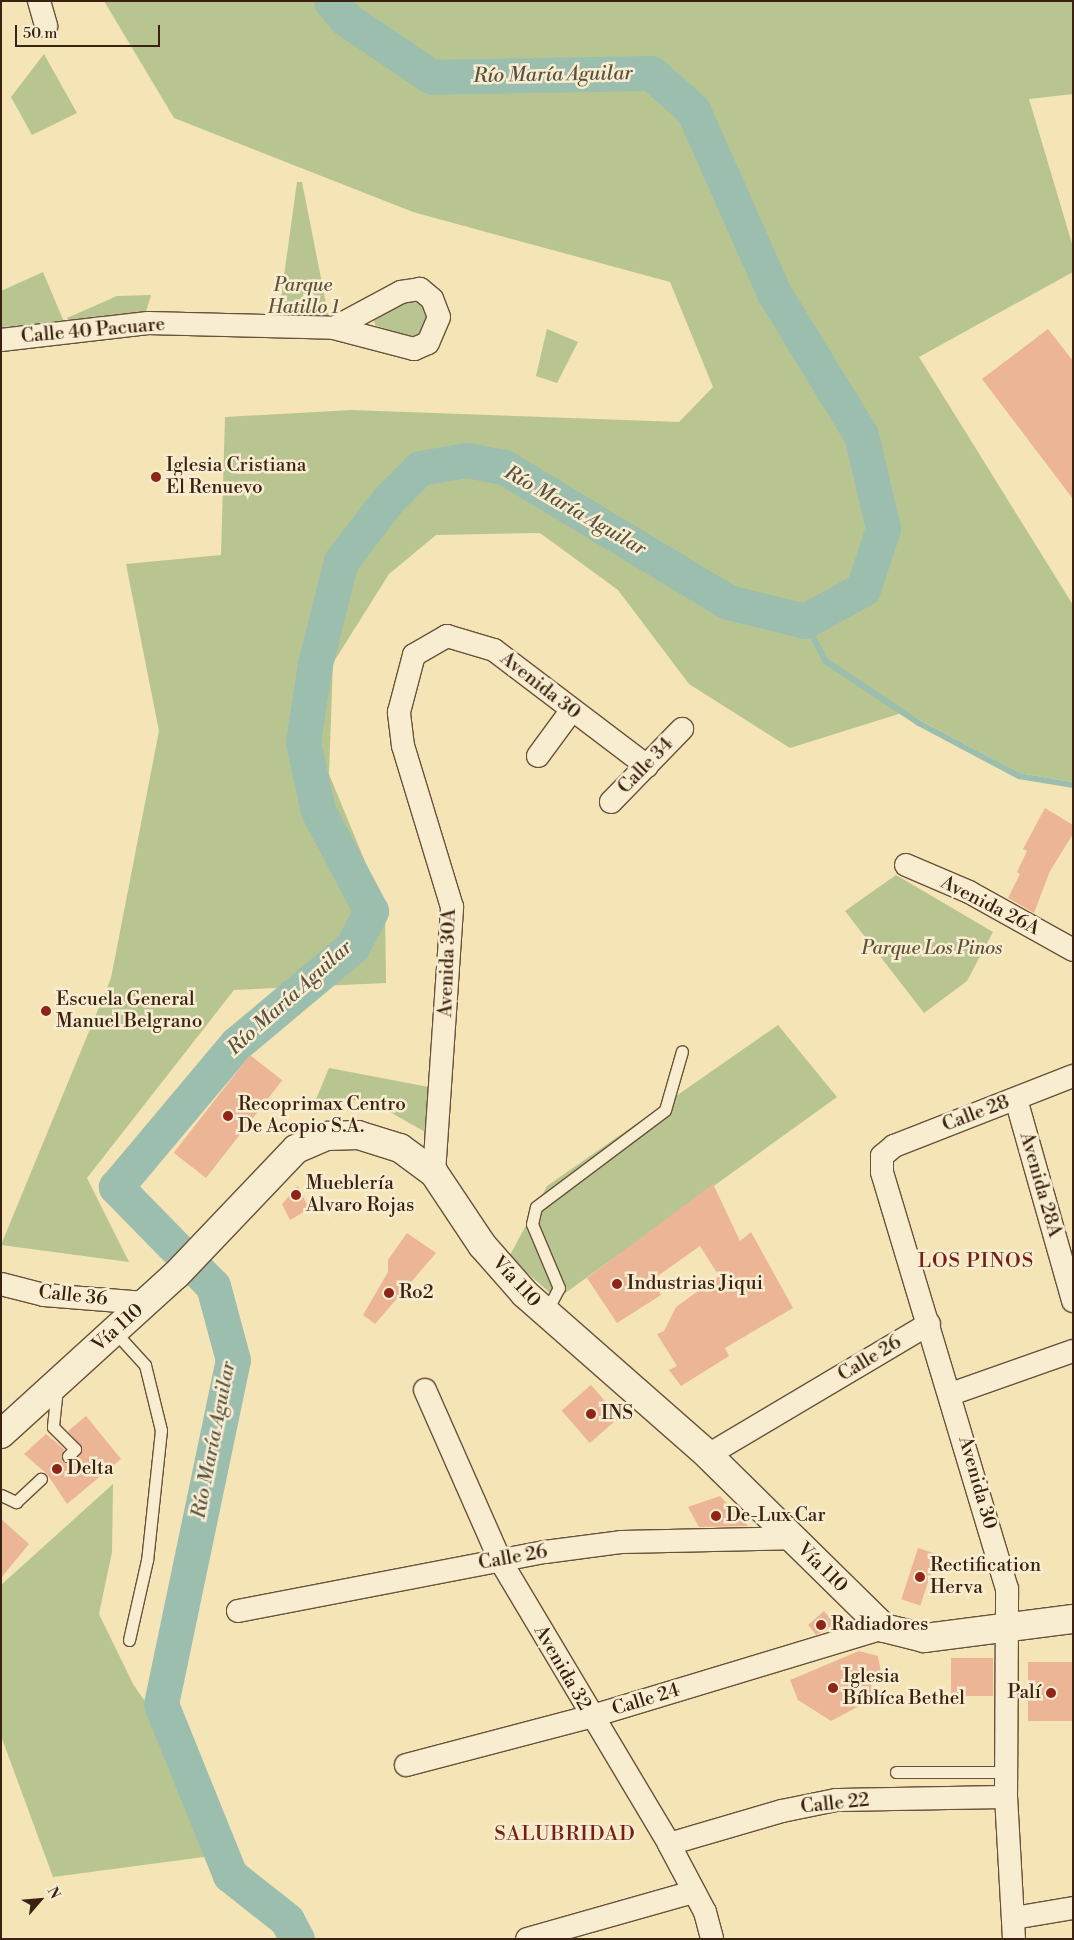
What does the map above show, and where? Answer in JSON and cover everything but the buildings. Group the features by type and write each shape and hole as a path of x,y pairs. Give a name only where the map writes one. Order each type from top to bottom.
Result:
{"main road":[{"name":"Vía 110","path":"1,1434 176,1275 296,1149 327,1136 358,1135 400,1148 434,1173 482,1245 545,1313 708,1455 884,1628"},
{"path":"884,1628 924,1638 1073,1619"}],"street":[{"path":"39,1 46,26"},
{"name":"Calle 40 Pacuare","path":"1,340 148,323 334,328"},
{"name":"Avenida 30","path":"423,646 447,636 471,640 494,650 571,711 647,766"},
{"name":"Avenida 30A","path":"423,646 405,676 399,712 403,746 452,907 434,1173"},
{"path":"538,756 571,711"},
{"name":"Calle 34","path":"610,802 682,729"},
{"name":"Avenida 26A","path":"906,865 969,892 1073,950"},
{"name":"Calle 28","path":"882,1156 894,1146 1073,1076"},
{"name":"Avenida 28A","path":"1016,1099 1073,1300"},
{"name":"Avenida 30","path":"882,1156 882,1172 951,1394 1007,1589 1004,1628 1006,1797 1014,1928"},
{"name":"Calle 36","path":"1,1284 44,1295 145,1303"},
{"name":"Calle 26","path":"708,1455 929,1324"},
{"path":"951,1394 1073,1351"},
{"name":"Avenida 32","path":"425,1390 500,1560 589,1717 669,1844 694,1892 712,1939"},
{"name":"Calle 26","path":"238,1611 500,1560 622,1542 792,1538"},
{"name":"Calle 24","path":"406,1765 589,1717 884,1628"},
{"name":"Calle 22","path":"669,1844 782,1811 836,1800 1006,1797"},
{"path":"527,1939 694,1892"},
{"path":"1014,1928 1073,1908"}],"lane":[{"path":"545,1313 559,1288 532,1224 536,1207 665,1110 682,1051"},
{"path":"114,1331 146,1365 161,1430 149,1550 129,1640"},
{"path":"58,1382 53,1427 75,1449 68,1456"},
{"path":"1,1495 16,1502 41,1480"},
{"path":"896,1772 1006,1772"}],"green space":[{"path":"104,1 1073,1 1073,94 1029,99 1073,247 1073,272 919,357 1073,605 1073,782 1019,773 905,712 790,748 689,684 618,590 540,533 436,535 389,574 333,663 329,774 385,910 386,983 234,990 87,1178 129,1262 1,1245 111,978 159,731 126,564 221,555 225,417 351,410 679,422 713,387 670,282 413,212 174,118"},
{"path":"44,54 77,113 32,135 11,97"},
{"name":"Parque Hatillo 1","path":"297,182 302,182 329,319 278,319"},
{"path":"43,272 64,322 1,327 1,291"},
{"path":"151,295 145,315 69,323 67,318 117,296"},
{"path":"413,298 428,304 432,317 421,337 412,339 375,325 374,319"},
{"path":"547,329 578,342 557,383 536,376"},
{"name":"Parque Los Pinos","path":"896,875 993,932 967,981 924,1013 845,911"},
{"path":"778,1025 837,1097 557,1299 509,1257 547,1186"},
{"path":"329,1068 434,1088 427,1133 381,1107 353,1100 314,1104"},
{"path":"113,1484 112,1552 99,1614 133,1684 155,1716 211,1856 53,1877 1,1736 1,1585"}],"waterway":[{"name":"Río María Aguilar","path":"297,1939 287,1920 230,1875 161,1704 233,1360 213,1286 116,1187 236,1044 352,947 371,911 318,811 303,742 315,664 341,561 388,500 420,468 467,460 504,467 728,602 805,621 863,589 883,528 861,435 774,293 693,110 651,73 432,77 346,19 331,1"},
{"path":"805,621 826,661 919,723 1019,776 1073,785"}],"place":[{"name":"Iglesia Cristiana El Renuevo","path":"156,477"},
{"name":"Escuela General Manuel Belgrano","path":"46,1011"},
{"name":"Recoprimax Centro De Acopio S.A.","path":"228,1116"},
{"name":"Mueblería Alvaro Rojas","path":"296,1195"},
{"name":"Industrias Jiqui","path":"617,1284"},
{"name":"Ro2","path":"389,1293"},
{"name":"INS","path":"591,1414"},
{"name":"Delta","path":"57,1469"},
{"name":"De-Lux Car","path":"716,1516"},
{"name":"Rectification Herva","path":"920,1577"},
{"name":"Radiadores","path":"821,1625"},
{"name":"Iglesia Bíblíca Bethel","path":"833,1688"},
{"name":"Palí","path":"1051,1693"}],"district":[{"name":"LOS PINOS","path":"976,1261"},
{"name":"SALUBRIDAD","path":"565,1834"}]}
